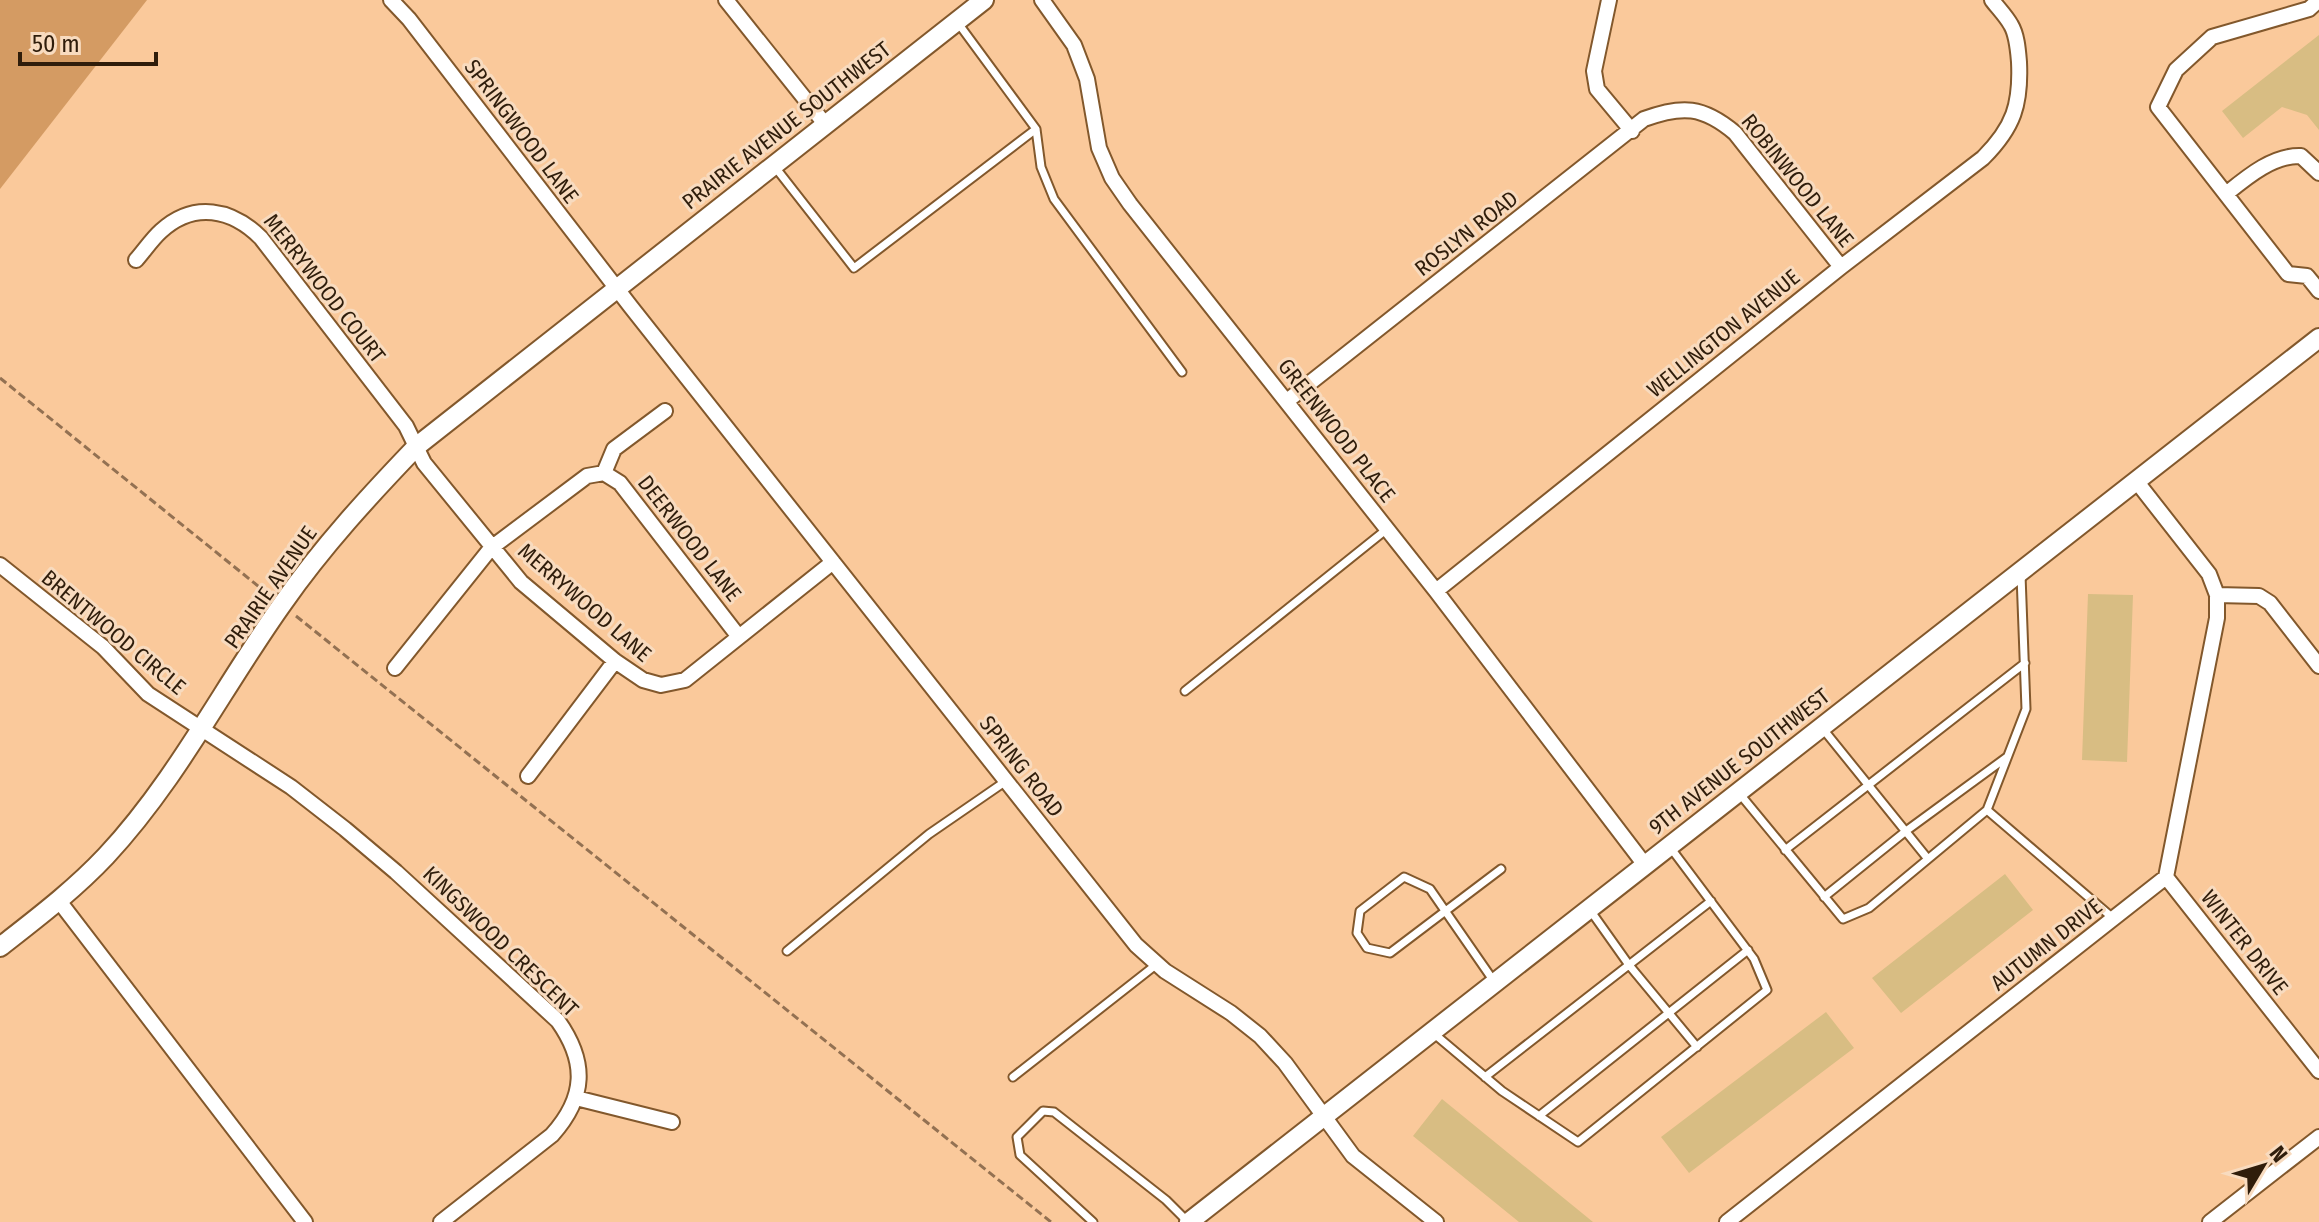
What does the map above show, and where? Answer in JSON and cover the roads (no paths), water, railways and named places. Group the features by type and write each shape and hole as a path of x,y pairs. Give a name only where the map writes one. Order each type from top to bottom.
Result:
{"street":[{"name":"SPRINGWOOD LANE","path":"391,0 409,19 617,289"},
{"path":"726,0 825,124"},
{"name":"PRAIRIE AVENUE SOUTHWEST","path":"617,289 984,0"},
{"name":"GREENWOOD PLACE","path":"1042,0 1074,45 1087,79 1099,148 1112,178 1130,204 1436,591 1645,865"},
{"path":"1609,0 1594,71 1597,89 1632,131"},
{"name":"WELLINGTON AVENUE","path":"1436,591 1841,267 1983,158 2000,141 2015,113 2020,95 2018,51 2013,27 1992,0"},
{"path":"2319,0 2309,9 2212,37 2176,70 2158,107 2288,274 2307,276 2319,291"},
{"name":"ROSLYN ROAD","path":"1287,401 1644,119 1676,109"},
{"name":"ROBINWOOD LANE","path":"1676,109 1698,111 1718,119 1735,133 1841,267"},
{"path":"2226,194 2256,171 2291,155 2301,156 2319,173"},
{"name":"MERRYWOOD COURT","path":"136,260 161,231 181,217 204,211 245,222 261,238 406,426 417,446"},
{"name":"PRAIRIE AVENUE","path":"0,947 59,901 105,858 132,827 202,730 282,605 323,549 417,446 617,289"},
{"name":"SPRING ROAD","path":"617,289 1120,926 1157,964 1260,1036 1285,1063 1353,1156 1436,1222"},
{"name":"9TH AVENUE SOUTHWEST","path":"1188,1222 2319,338"},
{"path":"604,473 614,449 665,411"},
{"name":"MERRYWOOD LANE","path":"417,446 424,463 521,582 615,661 643,680 661,685 685,680 833,562"},
{"name":"DEERWOOD LANE","path":"395,668 491,548 587,476 604,473 620,483 739,637"},
{"path":"2137,482 2209,574 2217,595 2217,618 2166,877"},
{"name":"BRENTWOOD CIRCLE","path":"0,565 103,647 148,694 202,730"},
{"path":"2217,595 2259,596 2270,603 2319,666"},
{"path":"528,776 615,661"},
{"name":"KINGSWOOD CRESCENT","path":"202,730 291,787 345,829 558,1021 571,1040 578,1062 576,1098"},
{"name":"AUTUMN DRIVE","path":"1727,1222 2166,877"},
{"name":"WINTER DRIVE","path":"2166,877 2319,1071"},
{"path":"59,901 305,1222"},
{"path":"441,1222 552,1135 564,1121 576,1098 672,1122"},
{"path":"2210,1222 2319,1137"}],"lane":[{"path":"956,22 1036,129 1041,167 1054,199 1182,372"},
{"path":"774,165 854,268 1036,129"},
{"path":"1185,691 1387,529"},
{"path":"1738,792 1843,919 1869,908 1987,810 2026,709 2021,573"},
{"path":"1785,850 2025,663"},
{"path":"1821,727 1928,859"},
{"path":"1824,897 1906,831 2009,756"},
{"path":"787,951 929,834 1006,781"},
{"path":"1987,810 2114,919"},
{"path":"1431,1032 1485,1077 1578,1142 1767,990 1748,950 1669,846"},
{"path":"1495,982 1446,912 1430,889 1404,877 1360,911 1357,933 1367,948 1390,953 1446,912 1501,869"},
{"path":"1485,1077 1711,901"},
{"path":"1589,908 1629,965 1697,1047"},
{"path":"1539,1116 1748,950"},
{"path":"1013,1077 1157,964"},
{"path":"1093,1222 1020,1155 1017,1137 1043,1111 1054,1112 1166,1200 1188,1222"}]}
